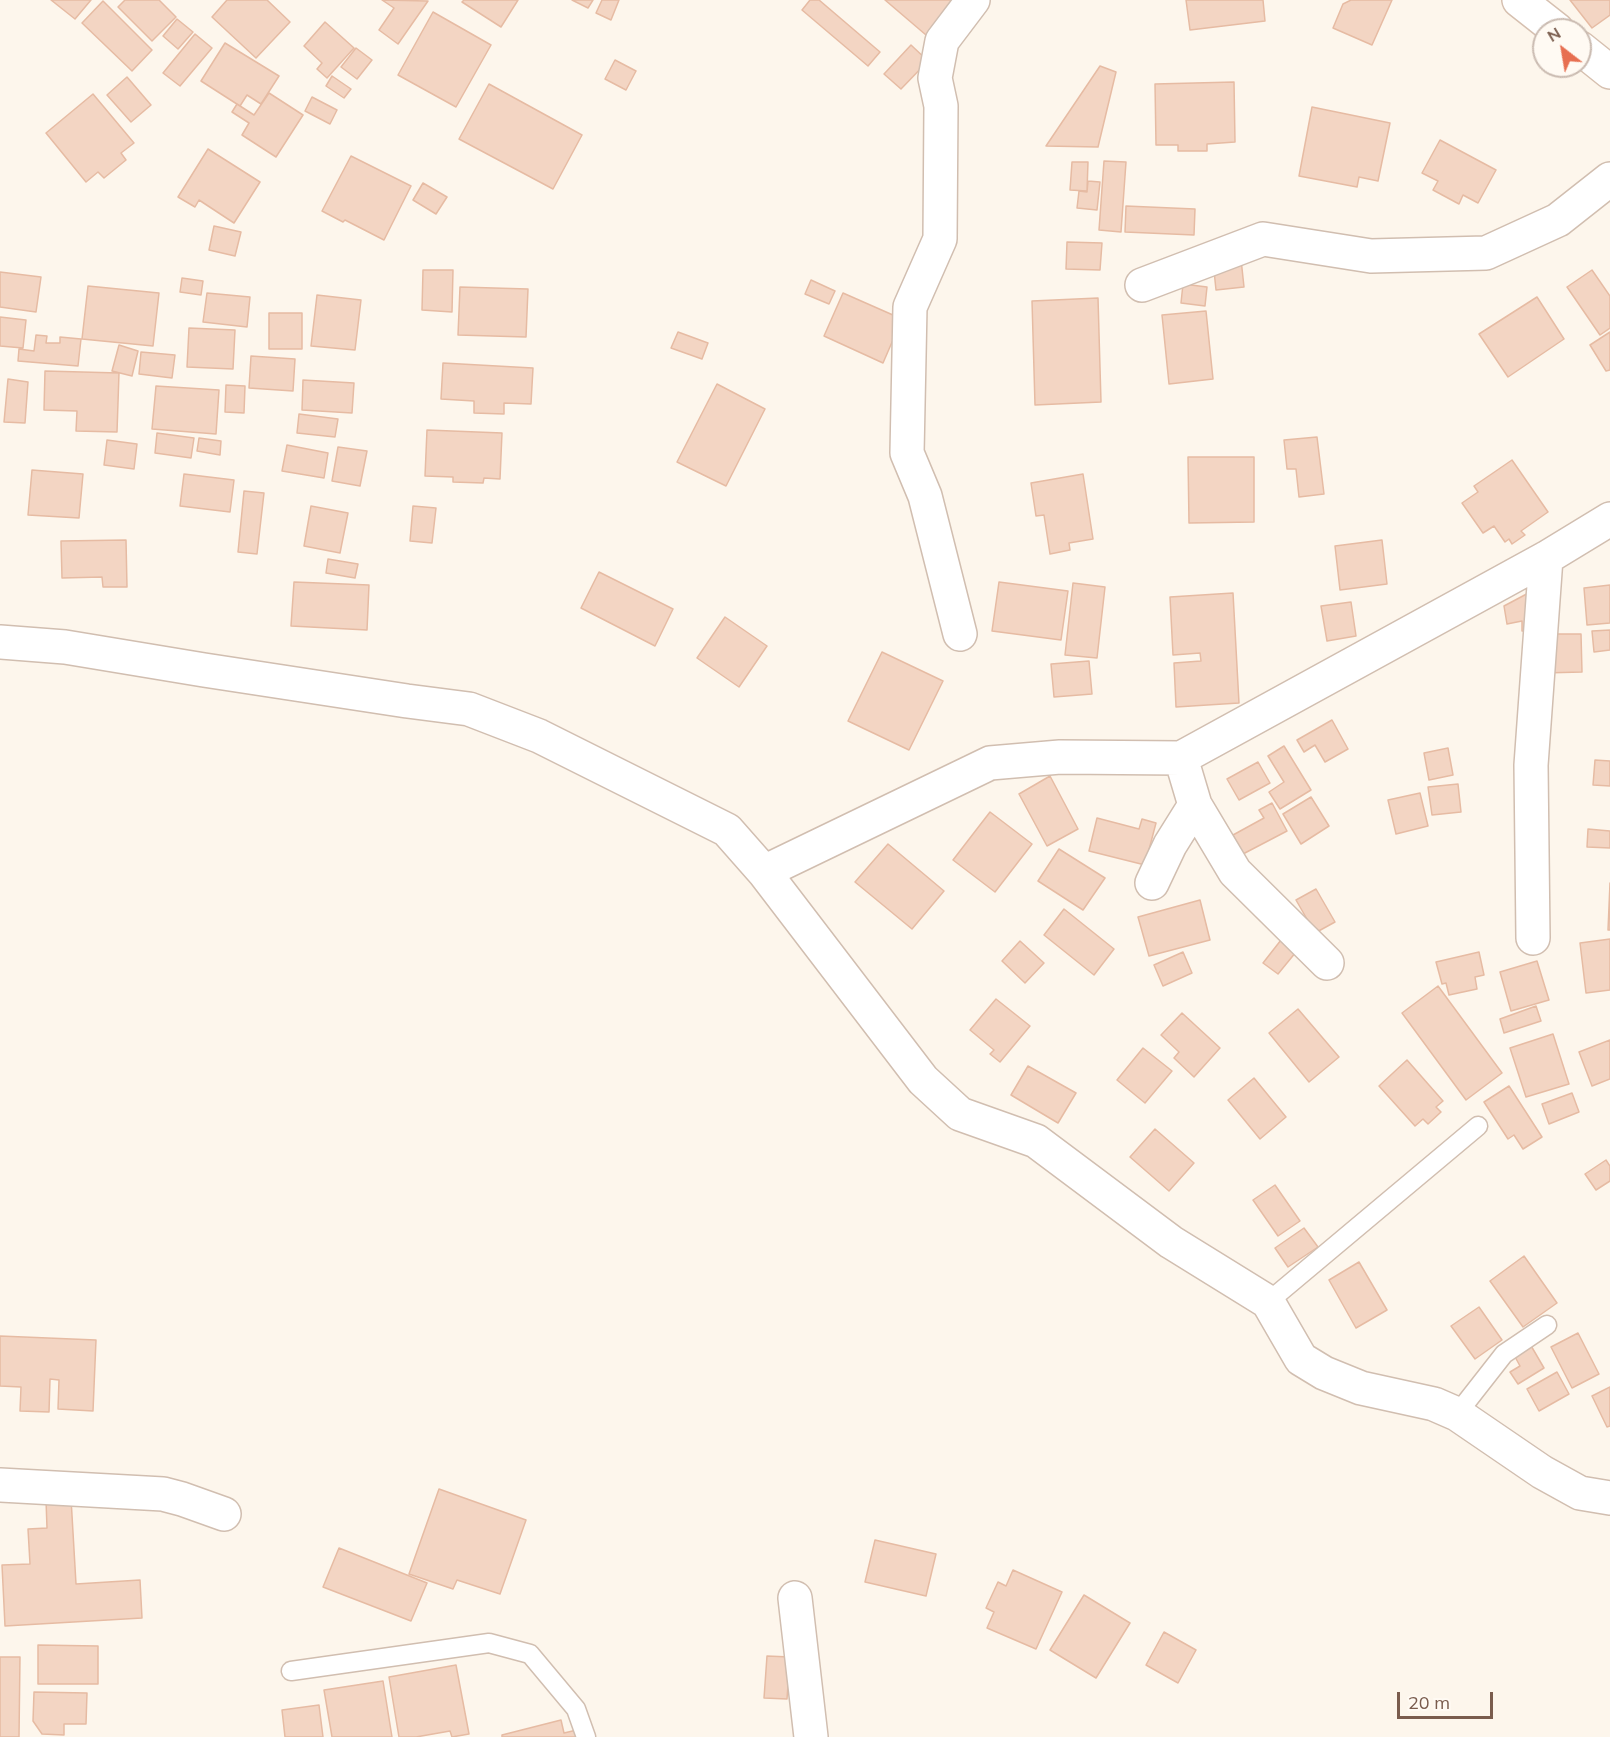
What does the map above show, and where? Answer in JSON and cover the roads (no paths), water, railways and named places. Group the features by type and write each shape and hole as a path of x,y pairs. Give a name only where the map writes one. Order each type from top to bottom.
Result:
{"street":[{"path":"960,634 925,496 907,453 910,307 940,239 941,106 935,78 942,41 973,0"},
{"path":"1519,0 1542,18"},
{"path":"1592,58 1610,72"},
{"path":"1142,285 1263,239 1371,256 1486,253 1558,220 1610,179"},
{"path":"764,872 990,763 1060,757 1181,758 1546,558 1610,519"},
{"path":"1533,938 1531,765 1546,558"},
{"path":"0,642 65,647 469,709 539,736 727,830 764,872 923,1080 960,1114 1036,1142 1171,1242 1268,1302 1302,1359 1324,1373 1361,1388 1434,1404 1457,1414 1542,1472 1580,1493 1610,1498"},
{"path":"1181,758 1195,804 1235,872 1326,963"},
{"path":"1152,883 1170,845 1195,804"},
{"path":"0,1485 163,1494 224,1514"},
{"path":"795,1598 811,1737"}],"lane":[{"path":"1268,1302 1478,1126"},
{"path":"1457,1414 1504,1354 1546,1325"},
{"path":"291,1671 489,1643 530,1654 576,1709 586,1737"}]}
